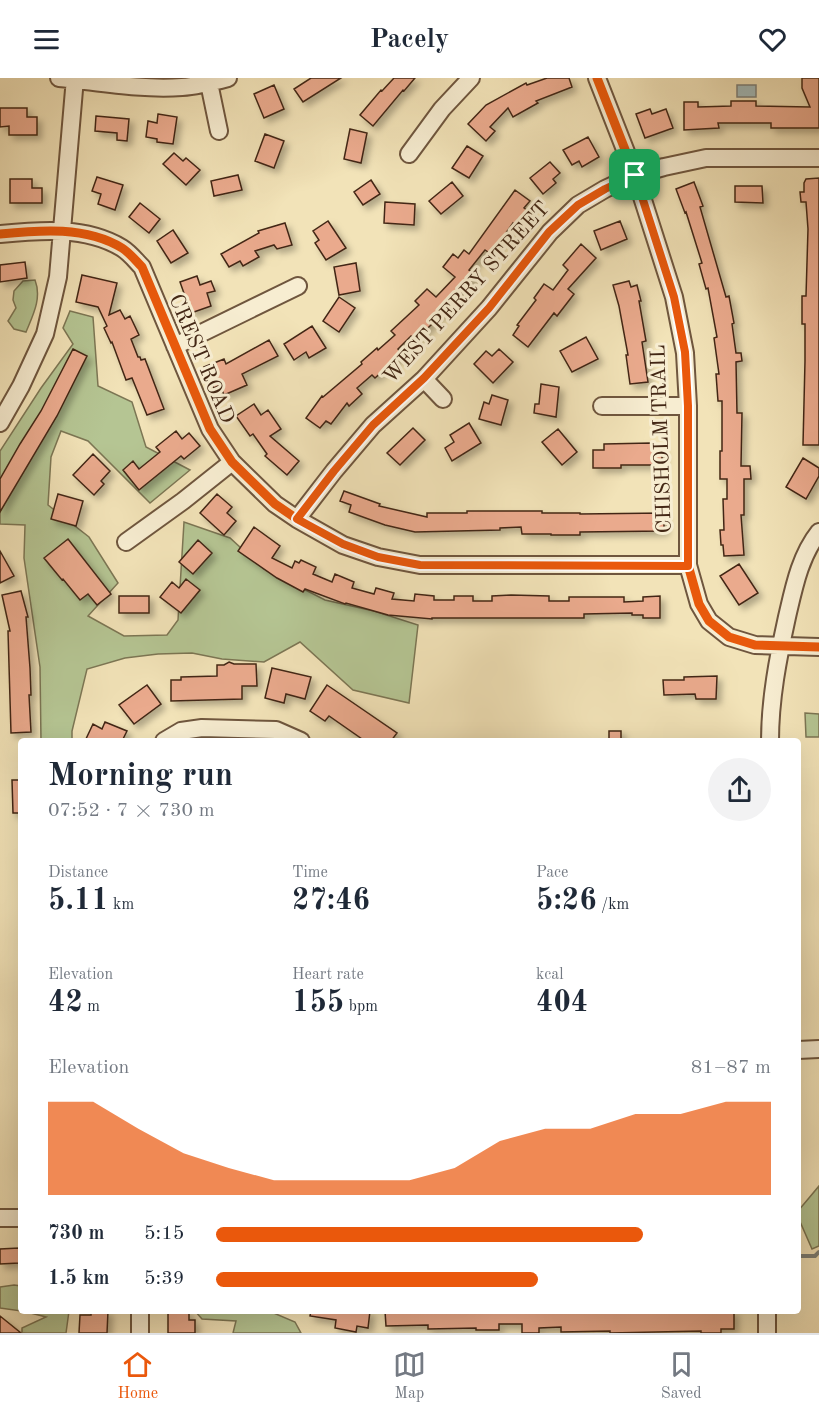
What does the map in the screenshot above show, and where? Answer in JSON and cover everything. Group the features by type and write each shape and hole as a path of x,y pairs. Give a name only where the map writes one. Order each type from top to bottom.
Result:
{"street":[{"path":"0,423 21,386 45,334 58,277 63,231 70,79 142,87 181,87 228,78"},
{"path":"409,154 442,109 471,78"},
{"name":"CHISHOLM TRAIL","path":"597,78 635,175 674,297 685,352 688,406 688,566 699,604 709,621 729,637 755,645 819,647"},
{"path":"209,83 219,131"},
{"name":"WEST PERRY STREET","path":"297,519 373,425 424,378 489,308 549,232 578,205 635,175 706,158 819,158"},
{"name":"CREST ROAD","path":"0,234 63,231 96,237 123,249 142,267 210,429 232,462 275,504 343,544 378,557 420,565 688,566"},
{"path":"175,346 298,286"},
{"path":"424,378 443,399"},
{"path":"602,406 688,406"},
{"path":"126,542 232,462"},
{"path":"770,738 770,715 780,647 796,579 809,544 819,532"},
{"path":"169,738 181,731 202,728 276,730 294,738"},
{"path":"801,1050 819,1049"},
{"path":"0,1218 18,1218"},
{"path":"140,1314 140,1333"},
{"path":"767,1314 767,1333"}],"green space":[{"path":"35,280 37,300 26,332 14,329 8,321 16,308 13,300 14,291 23,281"},
{"path":"70,311 93,317 98,386 132,402 146,447 190,470 150,503 88,441 61,431 51,457 48,505 89,537 118,583 88,616 124,636 167,635 178,620 184,522 230,538 264,569 325,600 374,611 418,625 409,703 353,690 300,642 264,662 222,659 192,653 158,654 125,658 87,669 72,738 41,738 40,667 24,558 25,525 0,524 0,451 73,344 63,328"},
{"path":"805,713 819,714 819,737 806,737"},
{"path":"819,1186 819,1246 812,1249 801,1224 801,1207"},
{"path":"18,1286 18,1311 0,1308 0,1287"},
{"path":"34,1314 69,1314 66,1333 22,1333 22,1328 46,1317"},
{"path":"198,1314 276,1314 295,1322 301,1333 233,1333 236,1321 202,1319"}],"water":[{"path":"737,85 756,85 756,97 737,97"}],"building":[{"path":"311,78 341,78 303,102 294,89"},
{"path":"394,78 415,78 373,126 360,115"},
{"path":"547,78 569,78 572,87 536,101 538,103 513,117 508,108 490,127 495,131 486,141 468,124 486,105 526,83 527,85"},
{"path":"802,78 819,78 819,128 771,128 771,123 718,123 719,128 684,130 684,102 698,102 698,107 731,106 731,101 756,101 756,106 810,107 802,88"},
{"path":"274,85 284,109 264,118 254,94"},
{"path":"0,108 27,108 27,117 37,117 37,135 9,135 9,126 0,127"},
{"path":"650,109 652,114 666,109 673,128 645,138 636,114"},
{"path":"158,114 177,117 173,144 157,142 157,139 146,137 148,121 157,123"},
{"path":"96,116 129,119 127,141 117,140 117,133 95,131"},
{"path":"350,129 367,133 361,163 344,159"},
{"path":"265,134 284,141 274,168 255,161"},
{"path":"588,137 599,157 582,167 579,161 572,165 563,150"},
{"path":"467,146 483,156 469,178 452,168"},
{"path":"174,153 183,161 186,158 200,170 186,185 163,164"},
{"path":"550,162 560,173 553,179 556,183 543,194 530,178"},
{"path":"238,175 242,190 214,196 211,181"},
{"path":"97,177 123,185 115,210 98,204 101,194 92,191"},
{"path":"819,178 819,445 803,445 805,324 802,324 802,296 806,296 808,229 806,202 801,202 800,192 804,192 806,179"},
{"path":"10,179 32,179 32,188 42,188 42,203 10,203"},
{"path":"371,180 380,194 363,205 354,192"},
{"path":"452,182 463,196 441,214 429,201"},
{"path":"694,182 703,206 700,207 726,297 729,296 736,353 741,353 742,361 736,362 737,413 742,413 741,466 750,466 751,479 744,479 744,515 741,515 744,555 724,556 723,545 721,545 720,530 724,530 723,499 727,499 727,479 720,479 722,401 718,401 716,374 719,374 714,338 717,337 708,288 706,289 699,264 702,263 686,212 676,189"},
{"path":"735,186 762,186 763,203 735,202"},
{"path":"515,190 530,201 524,208 528,211 516,226 513,223 491,254 485,250 469,270 476,275 464,290 415,340 411,336 398,349 402,354 375,378 372,375 357,388 362,394 349,406 347,403 331,424 326,421 320,428 306,418 322,396 395,335 391,331 419,305 415,301 427,289 436,297 455,277 443,267 453,254 458,258 464,250 469,254"},
{"path":"385,202 415,204 414,225 384,223"},
{"path":"140,203 160,219 149,233 129,217"},
{"path":"328,221 346,248 326,260 315,243 319,240 313,231"},
{"path":"620,221 627,239 601,250 594,231"},
{"path":"285,223 292,245 277,249 274,245 255,251 259,257 243,266 240,261 229,267 221,254 259,233 258,231"},
{"path":"173,230 188,253 171,263 157,241"},
{"path":"581,244 596,258 568,289 574,294 557,316 554,313 528,347 513,335 519,326 517,325 536,300 534,298 544,284 553,290 568,270 563,265"},
{"path":"25,262 27,278 0,282 0,265"},
{"path":"356,263 360,291 339,295 334,267"},
{"path":"82,275 117,283 109,315 120,310 125,319 130,316 139,335 131,339 138,357 141,360 145,359 164,409 147,415 132,378 126,380 112,342 104,328 107,326 98,307 76,302"},
{"path":"197,276 200,285 211,281 215,291 207,293 211,306 191,313 180,282"},
{"path":"629,281 631,287 637,285 641,301 639,301 646,341 642,342 648,382 630,384 626,355 628,355 613,285"},
{"path":"339,297 355,308 339,332 323,321"},
{"path":"312,326 326,348 309,358 306,352 294,360 284,344"},
{"path":"586,337 598,359 572,372 560,351"},
{"path":"269,340 278,356 242,374 247,385 224,395 220,385 214,388 204,367 224,359 226,364"},
{"path":"73,349 87,356 57,416 0,512 0,479 41,411"},
{"path":"499,349 513,362 493,383 474,364 486,351 492,356"},
{"path":"541,384 559,387 556,417 534,413 535,404 539,404"},
{"path":"492,395 508,400 501,425 479,419 484,402 489,404"},
{"path":"254,404 261,415 268,410 281,429 270,436 299,461 287,475 265,456 267,454 253,434 250,436 236,416"},
{"path":"469,423 481,443 452,461 445,448 454,442 450,435"},
{"path":"413,428 425,440 400,465 387,453"},
{"path":"558,429 577,452 562,465 542,442"},
{"path":"176,431 182,439 189,433 200,446 184,459 181,456 139,490 123,470 133,461 139,469 160,452 156,447"},
{"path":"651,443 651,447 662,448 662,465 593,468 593,450 604,450 604,444"},
{"path":"93,454 110,471 101,481 104,484 94,495 73,475"},
{"path":"803,458 819,468 819,476 806,499 786,487"},
{"path":"344,491 380,504 379,506 427,517 427,513 467,513 467,511 542,511 542,513 580,514 664,513 664,531 580,532 580,535 551,535 522,534 521,527 500,528 500,530 415,532 385,525 349,512 351,505 340,501"},
{"path":"58,494 83,501 76,526 51,519"},
{"path":"217,494 232,507 227,513 236,521 224,535 200,513"},
{"path":"254,527 280,546 272,558 292,568 295,561 299,563 301,560 316,567 313,574 332,582 335,574 354,582 352,588 374,594 376,588 394,593 392,599 414,601 415,594 434,596 434,600 454,600 454,596 473,596 473,601 492,601 492,596 511,595 549,596 549,601 569,601 569,597 624,597 624,602 643,601 643,597 660,596 660,618 643,618 643,615 632,615 632,613 584,614 584,618 432,619 388,615 345,604 305,589 303,592 277,578 238,551"},
{"path":"68,539 111,594 97,605 88,594 80,600 44,558"},
{"path":"198,540 212,553 193,574 179,562"},
{"path":"0,551 14,576 0,583"},
{"path":"739,564 758,593 739,605 720,576"},
{"path":"186,579 200,590 181,613 160,597 172,582 179,588"},
{"path":"21,591 28,617 26,617 31,732 11,733 8,631 10,631 2,595"},
{"path":"119,596 149,596 149,613 119,613"},
{"path":"229,662 256,664 257,686 242,686 242,699 171,701 171,680 181,680 181,677 217,676 217,665"},
{"path":"272,668 311,677 305,699 286,694 284,703 265,698"},
{"path":"717,676 716,699 696,699 695,694 664,695 663,680"},
{"path":"147,685 161,704 134,724 119,705"},
{"path":"327,685 397,733 393,738 361,738 329,716 325,721 310,711"},
{"path":"105,722 127,731 124,738 86,738 93,724 102,729"},
{"path":"609,731 621,731 621,738 609,738"},
{"path":"12,780 18,780 18,813 13,813"},
{"path":"18,1248 18,1263 0,1264 0,1249"},
{"path":"108,1314 107,1333 79,1333 80,1315"},
{"path":"168,1314 189,1314 189,1320 195,1320 195,1333 168,1333"},
{"path":"310,1314 370,1314 368,1328 357,1326 356,1332 335,1328 336,1320 310,1316"},
{"path":"385,1314 734,1314 734,1329 721,1329 721,1333 701,1333 701,1331 561,1332 561,1327 539,1328 539,1333 522,1333 522,1324 499,1324 499,1330 428,1329 428,1325 386,1326"},
{"path":"0,1316 21,1333 0,1333"}],"waterway":[{"path":"801,1256 815,1256 819,1252"}],"cycle path":[{"path":"597,78 635,175 674,297 685,353 688,406 688,565 699,604 709,621 729,637 755,645 819,647"},
{"path":"0,234 31,231 78,233 108,241 128,252 142,267 210,429 232,462 275,504 343,545 378,557 420,565 688,565"}],"route":[{"path":"635,175 674,297 685,352 688,406 688,566 420,565 378,557 343,544 297,519 373,425 424,378 489,308 549,232 578,205 635,175"}]}
